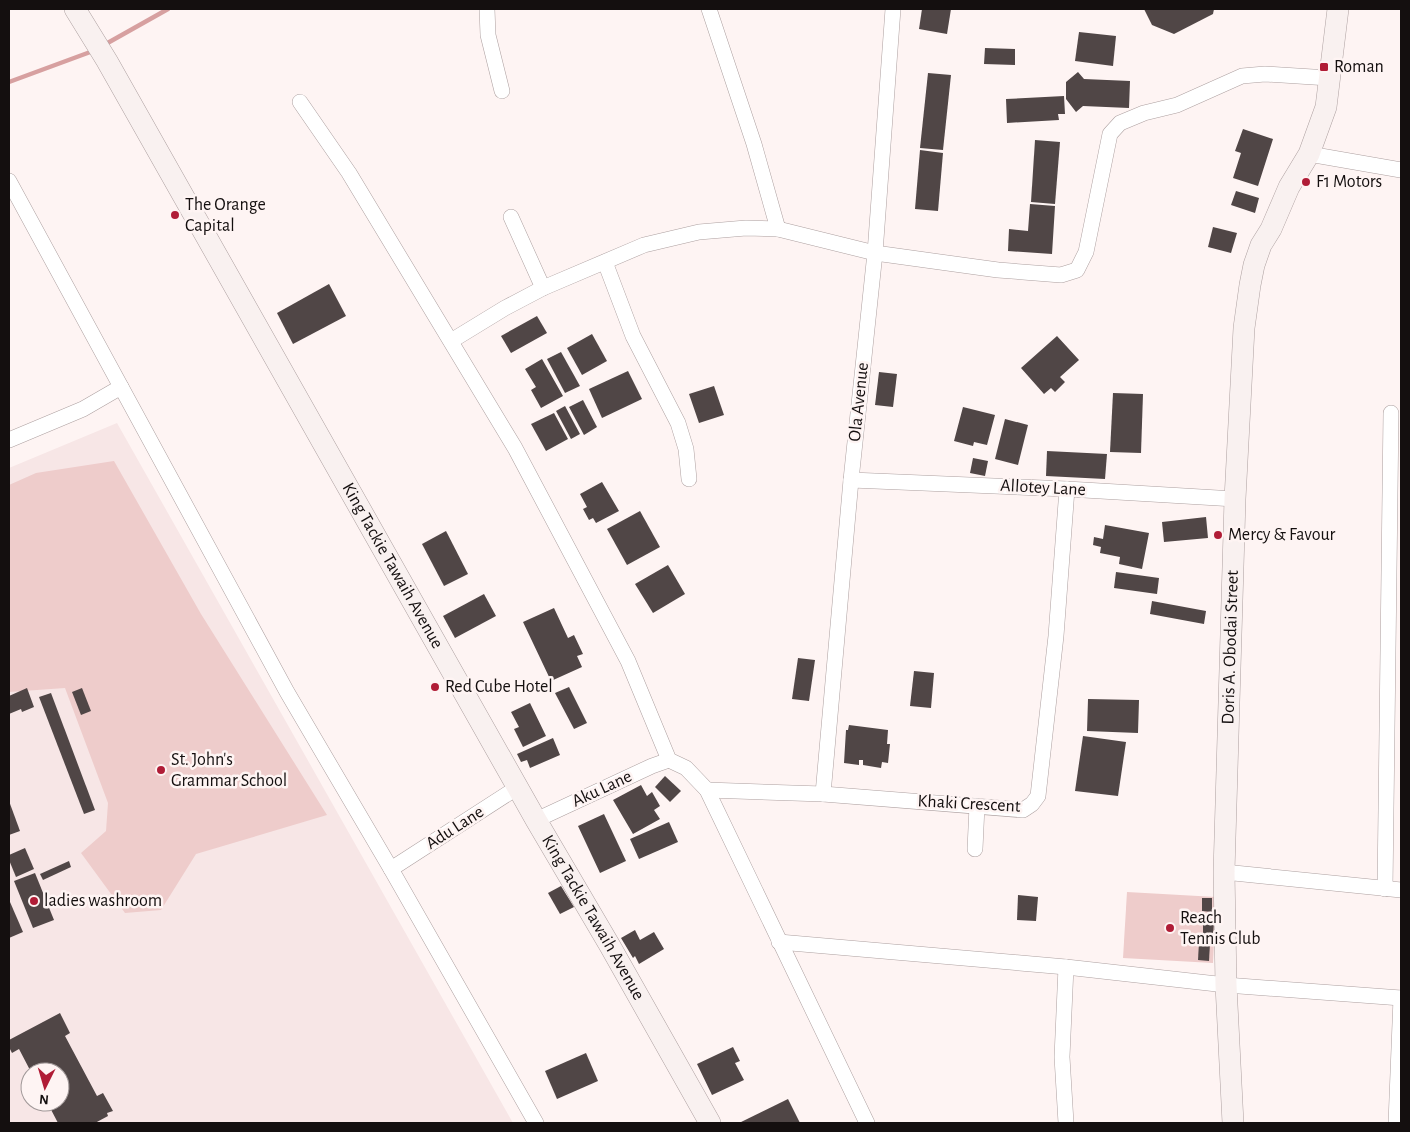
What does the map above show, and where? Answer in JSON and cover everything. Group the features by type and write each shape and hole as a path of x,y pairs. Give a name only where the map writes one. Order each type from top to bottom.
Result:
{"street":[{"name":"King Tackie Tawaih Avenue","path":"75,9 107,61 536,820 615,954 710,1123"},
{"path":"487,9 488,35 502,91"},
{"path":"708,9 754,144 778,229"},
{"name":"Ola Avenue","path":"823,794 850,480 874,253 893,9"},
{"name":"Doris A. Obodai Street","path":"1233,1123 1226,985 1224,872 1235,499 1244,328 1254,265 1261,245 1271,229 1289,186 1309,154 1326,107 1338,9"},
{"path":"451,341 504,308 543,288 644,245 699,232 746,228 778,229 874,253 998,270 1061,275 1077,270 1086,252 1110,134 1120,123 1144,113 1178,105 1242,76 1266,74 1329,78"},
{"path":"300,102 349,173 515,448 628,661 669,760 686,768 707,790 867,1123"},
{"path":"1309,154 1401,170"},
{"path":"9,182 287,692 391,869 536,1123"},
{"path":"511,217 543,288"},
{"path":"605,262 633,336 678,423 686,449 689,479"},
{"path":"9,440 83,409 121,387"},
{"path":"1385,889 1391,413"},
{"name":"Allotey Lane","path":"850,480 1067,489 1235,499"},
{"name":"Khaki Crescent","path":"707,790 823,794 1023,810 1032,804 1038,796 1056,636 1067,489"},
{"name":"Aku Lane","path":"536,820 652,766 669,760"},
{"name":"Adu Lane","path":"391,869 518,787"},
{"path":"975,849 977,806"},
{"path":"1224,872 1401,890"},
{"path":"779,942 1066,967 1226,985 1401,998 1396,1123"},
{"path":"1066,967 1062,1057 1066,1123"}],"shaded area":[{"name":"St. John's Grammar School","path":"117,423 513,1123 9,1123 9,468"},
{"path":"114,461 201,614 327,815 196,854 161,910 125,913 81,853 106,831 108,803 65,688 9,692 9,485 36,473"},
{"name":"Reach Tennis Club","path":"1127,892 1216,897 1213,963 1123,958"}],"building":[{"path":"922,9 951,9 947,34 919,29"},
{"path":"1144,9 1214,9 1213,14 1174,34 1152,25"},
{"path":"1079,32 1116,36 1113,66 1075,61"},
{"path":"985,48 1015,49 1015,65 984,64"},
{"path":"1078,72 1084,79 1130,81 1129,108 1083,106 1076,112 1066,99 1066,82"},
{"path":"928,73 951,75 943,150 920,148"},
{"path":"1064,96 1065,114 1058,114 1059,120 1007,123 1006,99"},
{"path":"1243,129 1273,139 1258,186 1233,178 1241,153 1235,151"},
{"path":"1035,140 1060,142 1055,204 1031,202"},
{"path":"920,150 943,153 938,211 915,209"},
{"path":"1236,191 1259,198 1255,213 1231,205"},
{"path":"1030,204 1055,206 1052,254 1008,251 1009,229 1028,231"},
{"path":"1213,227 1237,233 1231,253 1208,247"},
{"path":"329,284 346,316 293,344 277,313"},
{"path":"537,316 547,333 511,353 501,336"},
{"path":"592,334 607,361 582,375 567,348"},
{"path":"1057,336 1079,360 1060,377 1065,382 1055,392 1051,388 1044,394 1021,368"},
{"path":"561,352 580,386 565,393 547,359"},
{"path":"542,359 563,396 541,408 531,390 536,387 525,369"},
{"path":"628,371 642,399 602,418 589,389"},
{"path":"879,372 897,374 893,407 875,405"},
{"path":"714,386 724,415 699,423 689,394"},
{"path":"1113,393 1143,394 1141,453 1110,452"},
{"path":"583,400 597,427 584,435 569,407"},
{"path":"565,406 580,434 571,439 556,411"},
{"path":"963,407 995,415 987,445 974,442 973,446 954,441"},
{"path":"554,413 568,439 546,451 531,424"},
{"path":"1005,419 1028,425 1018,465 995,459"},
{"path":"1047,451 1107,454 1105,479 1046,476"},
{"path":"973,458 988,461 985,476 970,473"},
{"path":"602,482 619,511 596,523 593,518 589,520 583,509 587,507 580,494"},
{"path":"640,511 660,547 627,565 607,529"},
{"path":"1206,517 1208,538 1164,542 1162,522"},
{"path":"1105,525 1149,533 1142,569 1119,564 1120,557 1100,553 1101,547 1093,545 1094,537 1103,539"},
{"path":"446,531 468,574 444,586 422,544"},
{"path":"668,565 685,594 653,613 635,584"},
{"path":"1116,572 1159,578 1157,594 1114,588"},
{"path":"484,594 496,616 455,638 443,616"},
{"path":"1152,601 1206,611 1204,624 1150,614"},
{"path":"554,608 568,638 574,635 583,654 577,656 582,667 551,681 523,622"},
{"path":"798,658 815,660 809,701 792,699"},
{"path":"914,671 934,673 931,708 910,706"},
{"path":"569,687 587,723 574,729 555,693"},
{"path":"27,688 34,707 22,712 21,709 9,714 9,696"},
{"path":"82,688 91,711 81,715 72,692"},
{"path":"51,693 95,810 84,814 39,697"},
{"path":"1088,699 1139,700 1138,733 1087,731"},
{"path":"530,703 546,736 523,747 514,729 519,727 511,712"},
{"path":"849,725 888,730 887,744 890,744 888,763 882,762 881,768 863,765 863,760 859,760 859,765 844,763 846,730 848,730"},
{"path":"1083,736 1126,742 1118,796 1075,791"},
{"path":"553,738 560,755 530,768 527,760 521,762 517,754"},
{"path":"665,776 681,791 670,802 655,787"},
{"path":"641,785 647,796 652,792 660,806 654,810 660,819 633,834 613,800"},
{"path":"9,801 20,831 9,835"},
{"path":"604,814 626,861 600,873 578,826"},
{"path":"669,822 678,842 639,859 630,839"},
{"path":"25,848 34,869 16,877 9,860 9,855"},
{"path":"69,861 71,867 43,880 40,874"},
{"name":"ladies washroom","path":"35,873 54,920 33,928 14,881"},
{"path":"561,886 574,907 560,914 548,893"},
{"path":"1018,895 1038,897 1036,921 1017,920"},
{"path":"1202,898 1212,898 1212,912 1202,911"},
{"path":"9,902 23,932 9,938"},
{"path":"1203,920 1214,920 1213,938 1203,938"},
{"path":"635,930 640,940 654,932 664,949 639,964 635,956 633,958 621,938"},
{"path":"1199,942 1210,943 1209,961 1198,960"},
{"path":"60,1013 70,1033 65,1036 97,1096 103,1093 113,1111 107,1113 108,1116 95,1123 58,1123 52,1112 70,1112 70,1062 26,1062 19,1049 12,1053 9,1047 9,1040"},
{"path":"733,1047 740,1061 735,1063 744,1080 712,1095 697,1064"},
{"path":"586,1053 598,1081 557,1099 545,1071"},
{"path":"788,1099 800,1123 739,1123"}],"waterway":[{"path":"104,45 168,9"},
{"path":"9,82 93,51"}],"place":[{"name":"Roman","path":"1324,67"},
{"name":"F1 Motors","path":"1306,182"},
{"name":"The Orange Capital","path":"175,215"},
{"name":"Mercy & Favour","path":"1218,535"},
{"name":"Red Cube Hotel","path":"435,687"},
{"name":"St. John's Grammar School","path":"161,770"},
{"name":"ladies washroom","path":"34,901"},
{"name":"Reach Tennis Club","path":"1170,928"}]}
